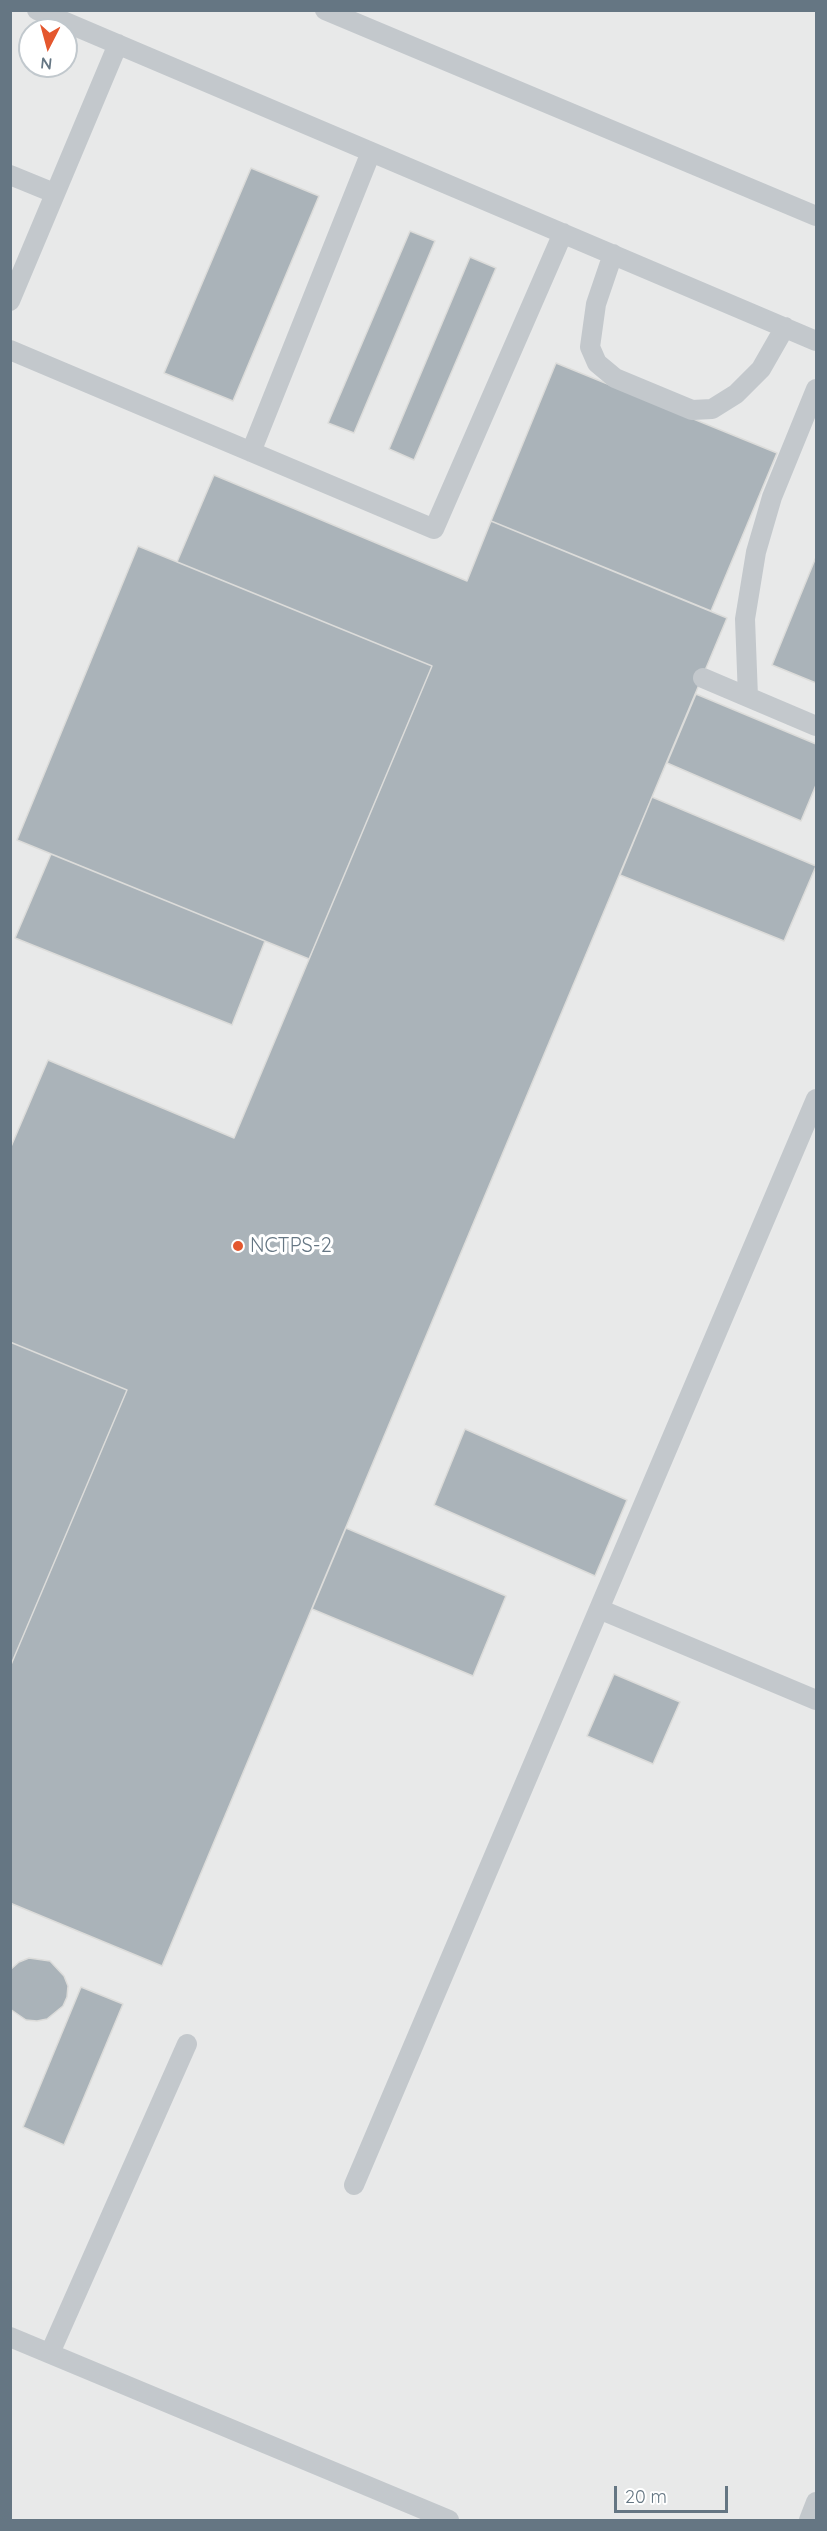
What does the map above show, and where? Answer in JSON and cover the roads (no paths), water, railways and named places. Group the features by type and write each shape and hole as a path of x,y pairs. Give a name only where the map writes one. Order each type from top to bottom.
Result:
{"lane":[{"path":"37,10 816,340"},
{"path":"325,10 816,216"},
{"path":"10,301 118,44"},
{"path":"251,452 371,152"},
{"path":"10,175 54,193"},
{"path":"10,350 434,529 563,233"},
{"path":"613,254 596,304 590,347 597,363 615,378 692,410 712,410 736,394 761,369 785,327"},
{"path":"747,698 745,619 756,552 772,497 816,389"},
{"path":"702,678 816,726"},
{"path":"354,2185 816,1099"},
{"path":"599,1609 816,1700"},
{"path":"50,2353 187,2044"},
{"path":"10,2337 449,2520"},
{"path":"809,2520 816,2502"}],"place":[{"name":"NCTPS-2","path":"238,1246"}]}
